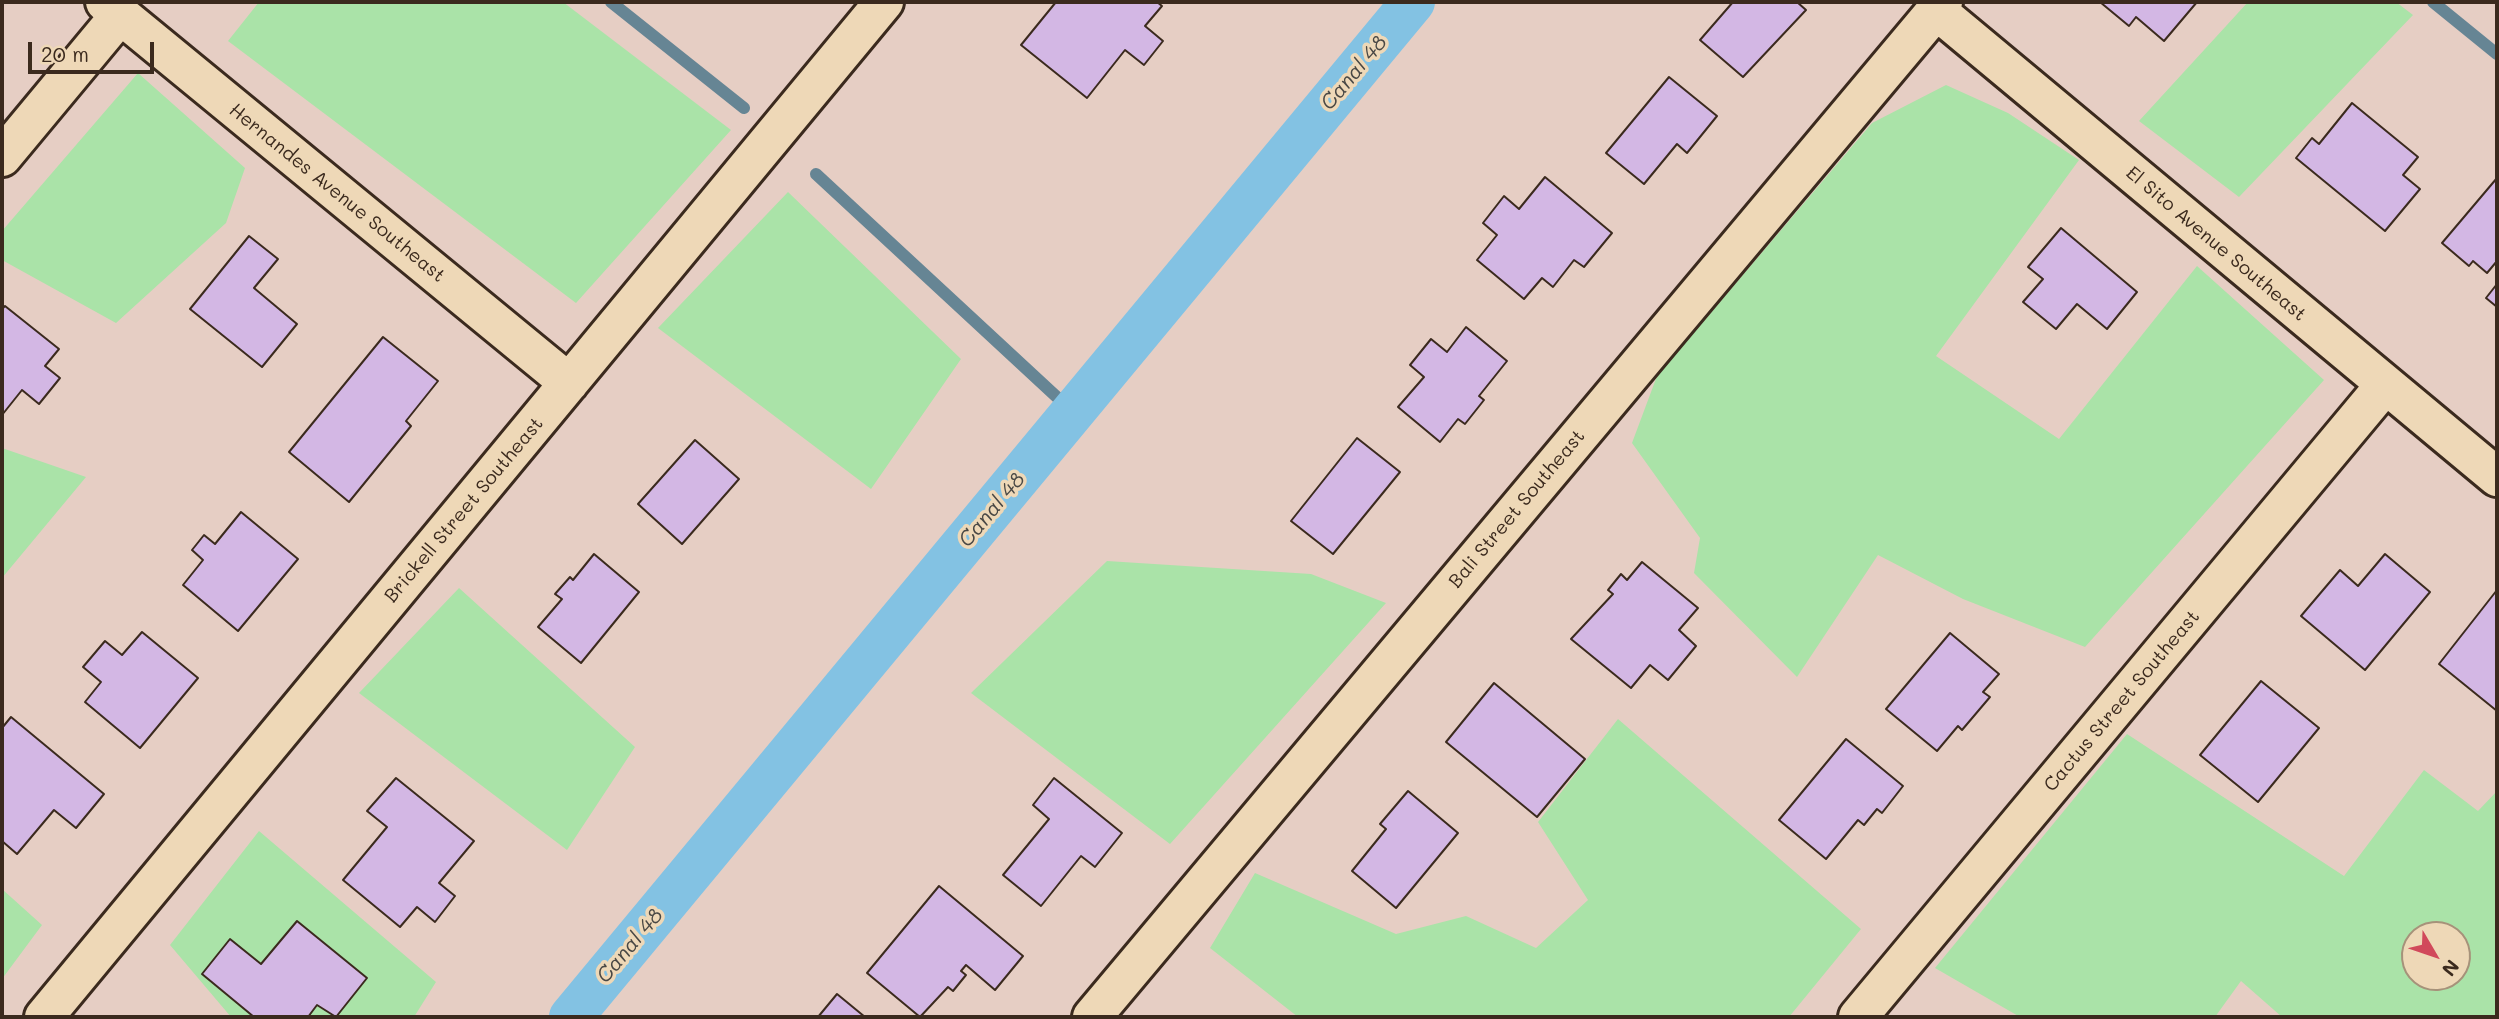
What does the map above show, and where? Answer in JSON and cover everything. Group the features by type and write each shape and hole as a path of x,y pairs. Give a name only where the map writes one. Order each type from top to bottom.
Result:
{"street":[{"name":"Brickell Street Southeast","path":"44,1017 884,2"},
{"name":"El Sito Avenue Southeast","path":"1940,6 2497,477"},
{"name":"Bali Street Southeast","path":"1092,1017 1940,6"},
{"name":"Hernandes Avenue Southeast","path":"113,8 569,383"},
{"path":"2,157 113,8"},
{"name":"Cactus Street Southeast","path":"1858,1017 2385,385"}],"green space":[{"path":"259,2 563,2 731,130 576,303 228,41"},
{"path":"2248,2 2396,2 2413,15 2239,197 2139,121"},
{"path":"138,73 245,168 226,223 116,323 2,260 2,231"},
{"path":"1946,85 2008,113 2079,160 1936,356 2059,439 2197,266 2324,380 2085,647 1963,599 1878,555 1797,677 1694,573 1700,538 1632,443 1657,376 1872,123"},
{"path":"788,192 961,359 871,489 658,328"},
{"path":"2,448 86,477 2,578"},
{"path":"1107,561 1311,574 1386,603 1170,844 971,693"},
{"path":"459,588 635,747 567,850 359,693"},
{"path":"1618,719 1861,929 1789,1017 1298,1017 1210,948 1255,873 1396,934 1466,916 1536,948 1588,900 1538,822"},
{"path":"2127,734 2344,876 2424,770 2478,811 2497,791 2497,1017 2282,1017 2241,981 2215,1017 2020,1017 1935,968"},
{"path":"259,831 436,982 414,1017 231,1017 170,945"},
{"path":"2,889 42,925 2,979"}],"building":[{"path":"1056,2 1157,2 1162,6 1145,26 1163,41 1144,65 1125,50 1087,98 1021,45"},
{"path":"1733,2 1797,2 1806,10 1743,77 1700,40"},
{"path":"2100,2 2197,2 2164,41 2136,17 2129,26"},
{"path":"1669,77 1717,116 1687,153 1677,144 1644,184 1606,153"},
{"path":"2352,103 2418,157 2403,175 2420,189 2385,231 2296,158 2312,138 2319,144"},
{"path":"1545,177 1612,233 1584,267 1574,260 1553,287 1542,278 1524,299 1477,260 1497,235 1483,223 1504,196 1519,209"},
{"path":"2497,178 2497,261 2487,273 2473,261 2469,266 2442,243"},
{"path":"2061,228 2137,292 2107,329 2077,304 2056,329 2023,302 2043,279 2028,267"},
{"path":"249,236 278,259 254,288 297,324 262,367 190,309"},
{"path":"2497,284 2497,307 2486,298"},
{"path":"5,306 59,349 45,366 60,378 39,404 22,390 2,415 2,309"},
{"path":"1466,327 1507,361 1479,396 1484,400 1465,424 1458,419 1440,442 1398,407 1424,377 1410,365 1431,339 1447,352"},
{"path":"383,337 438,381 406,421 411,426 349,502 289,452"},
{"path":"1357,438 1400,472 1333,554 1291,521"},
{"path":"695,440 739,479 682,544 638,504"},
{"path":"241,512 298,559 238,631 183,585 203,560 192,550 204,535 215,544"},
{"path":"594,554 639,592 581,663 538,627 562,599 555,594 570,577 573,580"},
{"path":"2385,554 2430,592 2365,670 2301,616 2340,570 2358,586"},
{"path":"1642,562 1698,608 1679,630 1696,646 1668,680 1650,665 1631,688 1571,639 1613,594 1608,590 1621,574 1627,580"},
{"path":"2497,590 2497,711 2439,664"},
{"path":"142,632 198,678 140,748 85,702 101,682 83,667 105,641 122,655"},
{"path":"1950,633 1999,674 1983,692 1990,697 1962,730 1958,726 1937,751 1886,709"},
{"path":"2261,681 2319,728 2258,802 2200,755"},
{"path":"1494,683 1585,759 1537,817 1446,742"},
{"path":"11,717 104,794 76,828 54,810 17,854 2,841 2,728"},
{"path":"1846,739 1903,786 1882,813 1877,809 1864,825 1858,820 1826,859 1779,820"},
{"path":"396,778 474,841 439,883 455,896 435,922 417,907 400,927 343,880 387,827 367,811"},
{"path":"1054,778 1122,833 1095,867 1081,856 1041,906 1003,875 1049,819 1033,805"},
{"path":"1408,791 1458,833 1396,908 1352,871 1386,829 1380,824"},
{"path":"939,886 1023,956 995,990 966,965 961,971 966,975 953,991 948,987 920,1017 867,973"},
{"path":"297,921 367,978 336,1017 317,1005 308,1017 254,1017 202,974 230,939 261,964"},
{"path":"837,994 865,1017 818,1017"}],"waterway":[{"path":"611,2 744,108"},
{"name":"Canal 48","path":"571,1017 1413,2"},
{"path":"2433,2 2497,54"},
{"path":"816,174 1073,412"}]}
